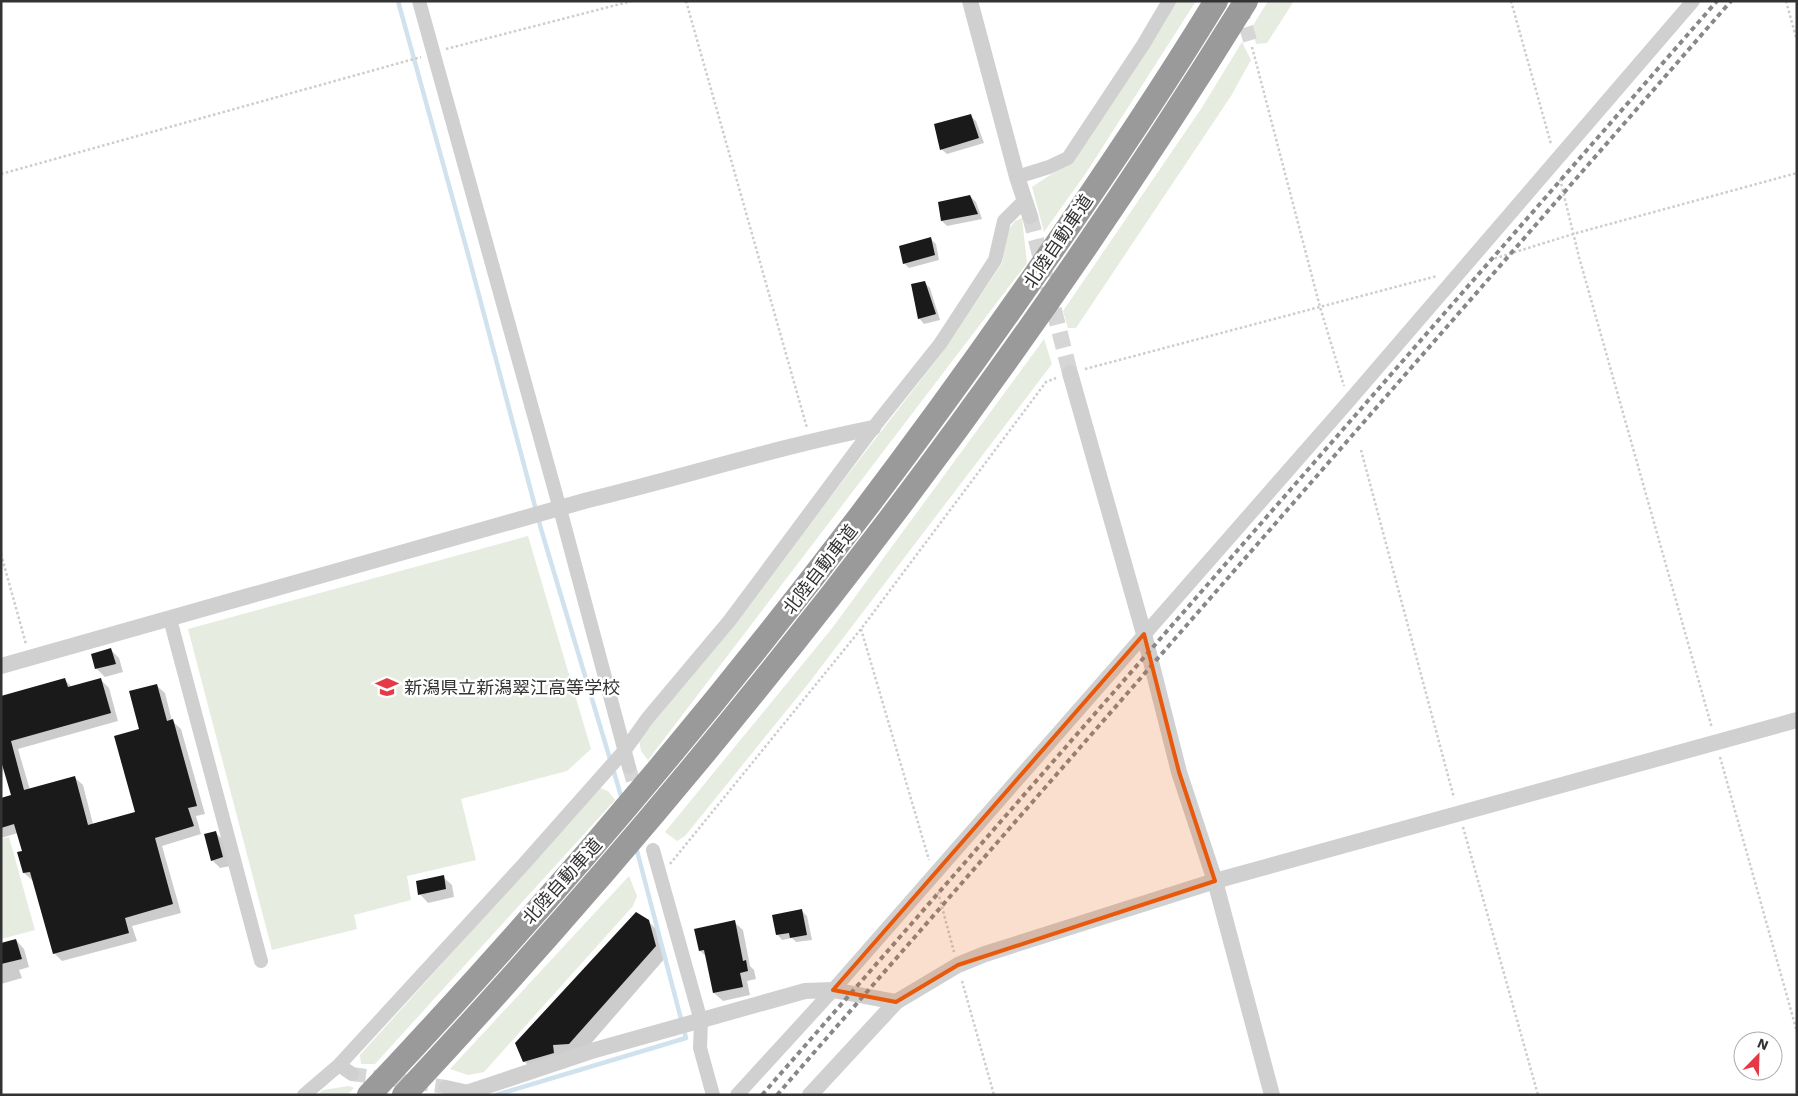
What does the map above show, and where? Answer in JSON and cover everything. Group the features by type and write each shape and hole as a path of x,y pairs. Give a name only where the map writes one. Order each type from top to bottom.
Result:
{"highway":[{"name":"北陸自動車道","path":"369,1095 436,1023 606,832 784,615 953,391 1129,136 1216,1"},
{"name":"北陸自動車道","path":"404,1095 626,849 713,745 888,524 1062,283 1151,150 1246,1"}],"street":[{"path":"419,1 560,509 629,767"},
{"path":"304,1095 339,1066 458,937 625,750 730,620 873,428 940,344 973,297 995,260 1004,221 1028,208 1017,177 970,1"},
{"path":"1017,177 1049,167 1068,158 1143,45 1169,1"},
{"path":"737,1095 832,990 1349,400 1693,1"},
{"path":"1070,373 1144,634 1179,772 1216,881 1272,1095"},
{"path":"1,666 811,440 873,428"},
{"path":"170,620 261,961"},
{"path":"810,1095 896,1002 958,965 994,951 1216,881 1797,720"},
{"path":"653,850 701,1021 700,1048 713,1095"},
{"path":"446,1087 468,1093 596,1050 805,991 832,990 896,1002"},
{"path":"339,1066 352,1074"}],"path":[{"path":"1,174 434,53 632,1"},
{"path":"686,1 811,440"},
{"path":"1511,1 1556,161 1573,234 1797,1032"},
{"path":"1786,1 1797,41"},
{"path":"1252,47 1320,307 1349,400"},
{"path":"1488,261 1573,234 1797,173"},
{"path":"657,868 672,863 861,629 1046,382 1070,373 1460,269"},
{"path":"1361,450 1459,814 1538,1095"},
{"path":"1,554 30,658"},
{"path":"861,629 933,874 994,1095"}],"highlighted area":[{"path":"1144,634 1179,772 1215,881 958,965 896,1002 833,990"}],"shaded area":[{"path":"1175,1 1196,1 1086,173 1044,232 1032,187 1070,162"},
{"path":"1268,1 1294,1 1267,43 1256,44 1252,27"},
{"path":"1242,42 1251,60 1231,96 1076,328 1068,328 1063,311 1201,109"},
{"path":"1022,218 1027,263 648,760 641,751 639,740 734,622 944,350 1002,263 1007,232 1015,221"},
{"path":"1044,339 1052,364 808,684 685,836 677,841 665,832 833,627"},
{"name":"新潟県立新潟翠江高等学校","path":"528,536 591,749 567,771 461,799 476,860 407,876 411,900 354,915 357,929 272,950 188,629"},
{"path":"600,788 608,791 615,800 375,1064 361,1064 360,1055"},
{"path":"9,837 35,930 1,939 1,839"},
{"path":"629,876 637,896 633,906 484,1072 468,1075 450,1069"},
{"path":"349,1086 354,1088 347,1095 317,1095 323,1090"}],"building":[{"path":"971,114 979,138 940,150 934,124"},
{"path":"970,195 978,214 941,221 938,202"},
{"path":"931,237 935,255 903,264 899,246"},
{"path":"925,281 936,314 918,319 911,284"},
{"path":"111,648 116,664 95,669 91,654"},
{"path":"65,678 68,687 101,678 111,713 11,741 24,790 75,776 88,825 135,812 114,736 139,729 129,691 157,684 167,721 173,719 197,806 188,808 194,826 155,838 173,904 125,918 129,933 53,954 30,872 23,873 17,852 22,851 14,824 1,828 1,798 11,795 1,761 1,696"},
{"path":"216,831 223,857 211,861 204,834"},
{"path":"444,875 446,889 418,895 416,881"},
{"path":"802,909 807,935 790,938 789,933 776,935 772,915"},
{"path":"636,912 649,920 656,946 569,1044 553,1045 554,1053 523,1062 515,1043"},
{"path":"735,920 743,961 746,960 748,971 740,973 743,987 713,993 704,950 699,951 694,929"},
{"path":"16,939 22,959 1,964 1,943"}],"waterway":[{"path":"398,1 541,529 622,799"},
{"path":"496,1095 686,1038 636,847"}],"tunnel":[{"path":"1240,7 1252,47"},
{"path":"1030,216 1070,373"},
{"path":"629,767 638,798"},
{"path":"352,1074 446,1087"}],"railway":[{"path":"762,1095 1717,1"},
{"path":"777,1095 1731,1"}],"place":[{"name":"新潟県立新潟翠江高等学校","path":"387,687"}]}
